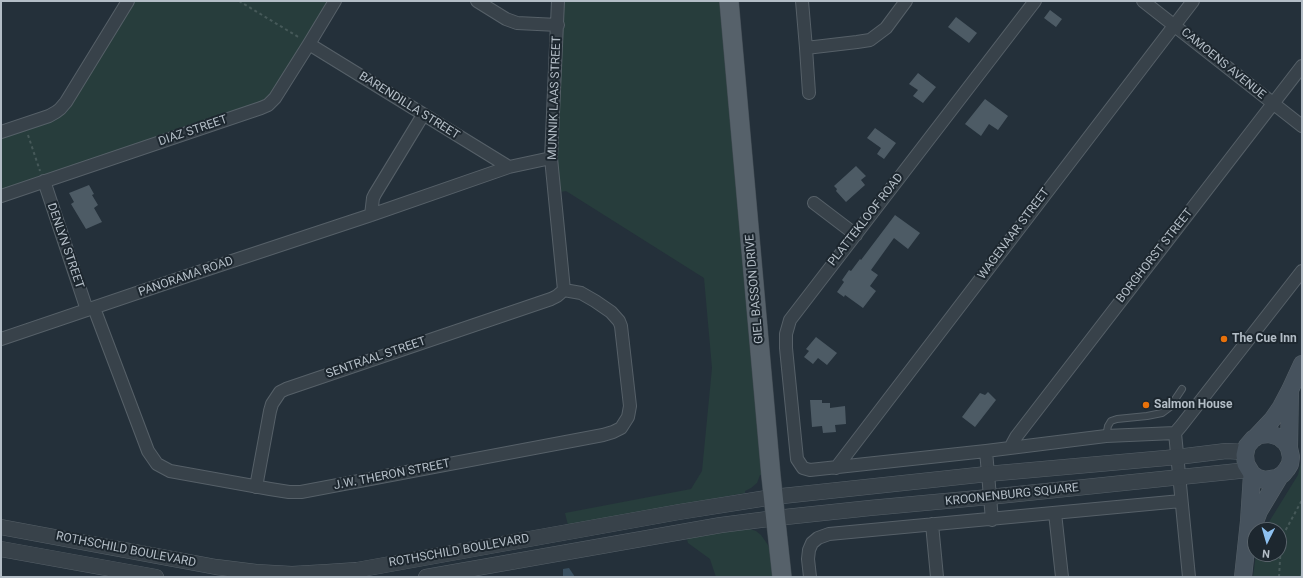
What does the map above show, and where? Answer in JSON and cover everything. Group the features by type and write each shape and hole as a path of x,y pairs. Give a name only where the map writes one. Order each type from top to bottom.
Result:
{"main road":[{"name":"GIEL BASSON DRIVE","path":"729,1 782,577"},
{"path":"1248,522 1250,472 1245,461 1245,452 1248,444 1272,420 1281,407 1302,364"},
{"path":"1250,472 1258,478 1266,480 1273,479 1285,472 1290,464 1290,390"},
{"path":"1255,438 1264,434 1274,435 1283,440 1289,448"},
{"path":"1254,522 1256,516 1280,476"},
{"path":"1243,577 1247,547"}],"street":[{"path":"1,132 49,116 60,109 66,102 128,1"},
{"name":"DIAZ STREET","path":"1,196 268,105 275,98 335,1"},
{"path":"477,1 512,22 524,24 558,25"},
{"name":"MUNNIK LAAS STREET","path":"558,1 551,158 564,290"},
{"path":"802,1 809,93"},
{"path":"806,48 870,40 886,28 906,1"},
{"name":"PLATTEKLOOF ROAD","path":"836,468 810,470 803,468 797,459 786,348 787,328 790,320 1035,1"},
{"name":"CAMOENS AVENUE","path":"1143,1 1302,126"},
{"name":"WAGENAAR STREET","path":"836,468 1193,1"},
{"name":"BARENDILLA STREET","path":"309,44 508,168"},
{"name":"BORGHORST STREET","path":"1010,448 1016,437 1302,66"},
{"path":"371,215 373,198 375,194 423,115"},
{"name":"PANORAMA ROAD","path":"1,339 508,168 551,158"},
{"name":"DENLYN STREET","path":"44,181 90,309"},
{"path":"814,203 856,234"},
{"path":"1189,577 1178,478 1175,433 1302,271"},
{"name":"SENTRAAL STREET","path":"256,487 270,411 272,404 280,392 551,299 564,290"},
{"name":"J.W. THERON STREET","path":"90,309 148,451 157,464 170,471 256,487 289,492 301,492 603,435 620,428 625,424 630,406 621,326 619,321 611,312 581,293 564,290"},
{"path":"836,468 1106,436 1175,433"},
{"path":"986,451 992,520"},
{"name":"KROONENBURG SQUARE","path":"774,497 987,474 1177,457 1226,451 1245,452"},
{"name":"KROONENBURG SQUARE","path":"776,518 1250,472"},
{"name":"ROTHSCHILD BOULEVARD","path":"1,527 216,567 292,574 357,570 664,515 774,497"},
{"name":"KROONENBURG SQUARE","path":"810,577 808,559 809,550 812,543 818,538 829,534 992,520 1181,501"},
{"path":"1055,513 1062,577"},
{"name":"ROTHSCHILD BOULEVARD","path":"426,577 713,526 776,518"},
{"path":"932,524 936,577"},
{"path":"108,573 112,548"},
{"name":"ROTHSCHILD BOULEVARD","path":"1,549 108,573 156,577"}],"lane":[{"path":"1106,436 1108,426 1111,422 1117,419 1162,413 1170,406 1182,389"}],"path":[{"path":"239,1 309,44"},
{"path":"24,124 44,181"},
{"path":"1279,577 1283,535 1302,500"},
{"path":"1301,577 1302,573"}],"green space":[{"path":"134,1 329,1 266,101 1,190 1,137 58,118 66,110"},
{"path":"562,1 720,1 763,472 757,483 745,491 745,493 568,525 565,513 691,489 702,471 712,368 704,278 566,191 560,192 557,152"},
{"path":"1302,458 1302,577 1253,577 1255,562 1287,562 1287,522 1269,522 1298,475"},
{"path":"744,527 756,531 768,545 773,577 716,577 710,559 688,543 686,535"}],"water":[{"path":"569,568 575,577 563,577 563,569"}],"building":[{"path":"1050,10 1062,19 1056,27 1044,18"},
{"path":"956,17 977,33 969,43 948,27"},
{"path":"918,73 936,87 923,103 913,96 918,90 909,84"},
{"path":"985,99 1008,116 998,130 989,124 981,136 965,124"},
{"path":"875,128 896,143 884,159 877,154 881,148 867,138"},
{"path":"856,166 866,176 861,180 865,185 846,202 836,191 837,189 834,186"},
{"path":"89,185 94,194 92,195 98,205 94,208 102,222 86,229 71,204 74,202 69,193"},
{"path":"895,215 920,233 908,249 894,238 871,270 878,275 870,286 876,291 863,308 845,295 844,297 837,292 844,282 842,280 849,270 851,271 860,259 861,260"},
{"path":"816,337 837,353 827,365 818,358 813,364 804,357 809,351 806,349"},
{"path":"988,392 996,400 975,427 962,417 980,393 985,395"},
{"path":"810,400 822,400 822,403 830,403 830,408 845,406 846,424 835,425 836,432 823,433 822,426 812,427"}],"place":[{"name":"The Cue Inn","path":"1224,339"},
{"name":"Salmon House","path":"1146,405"}]}
